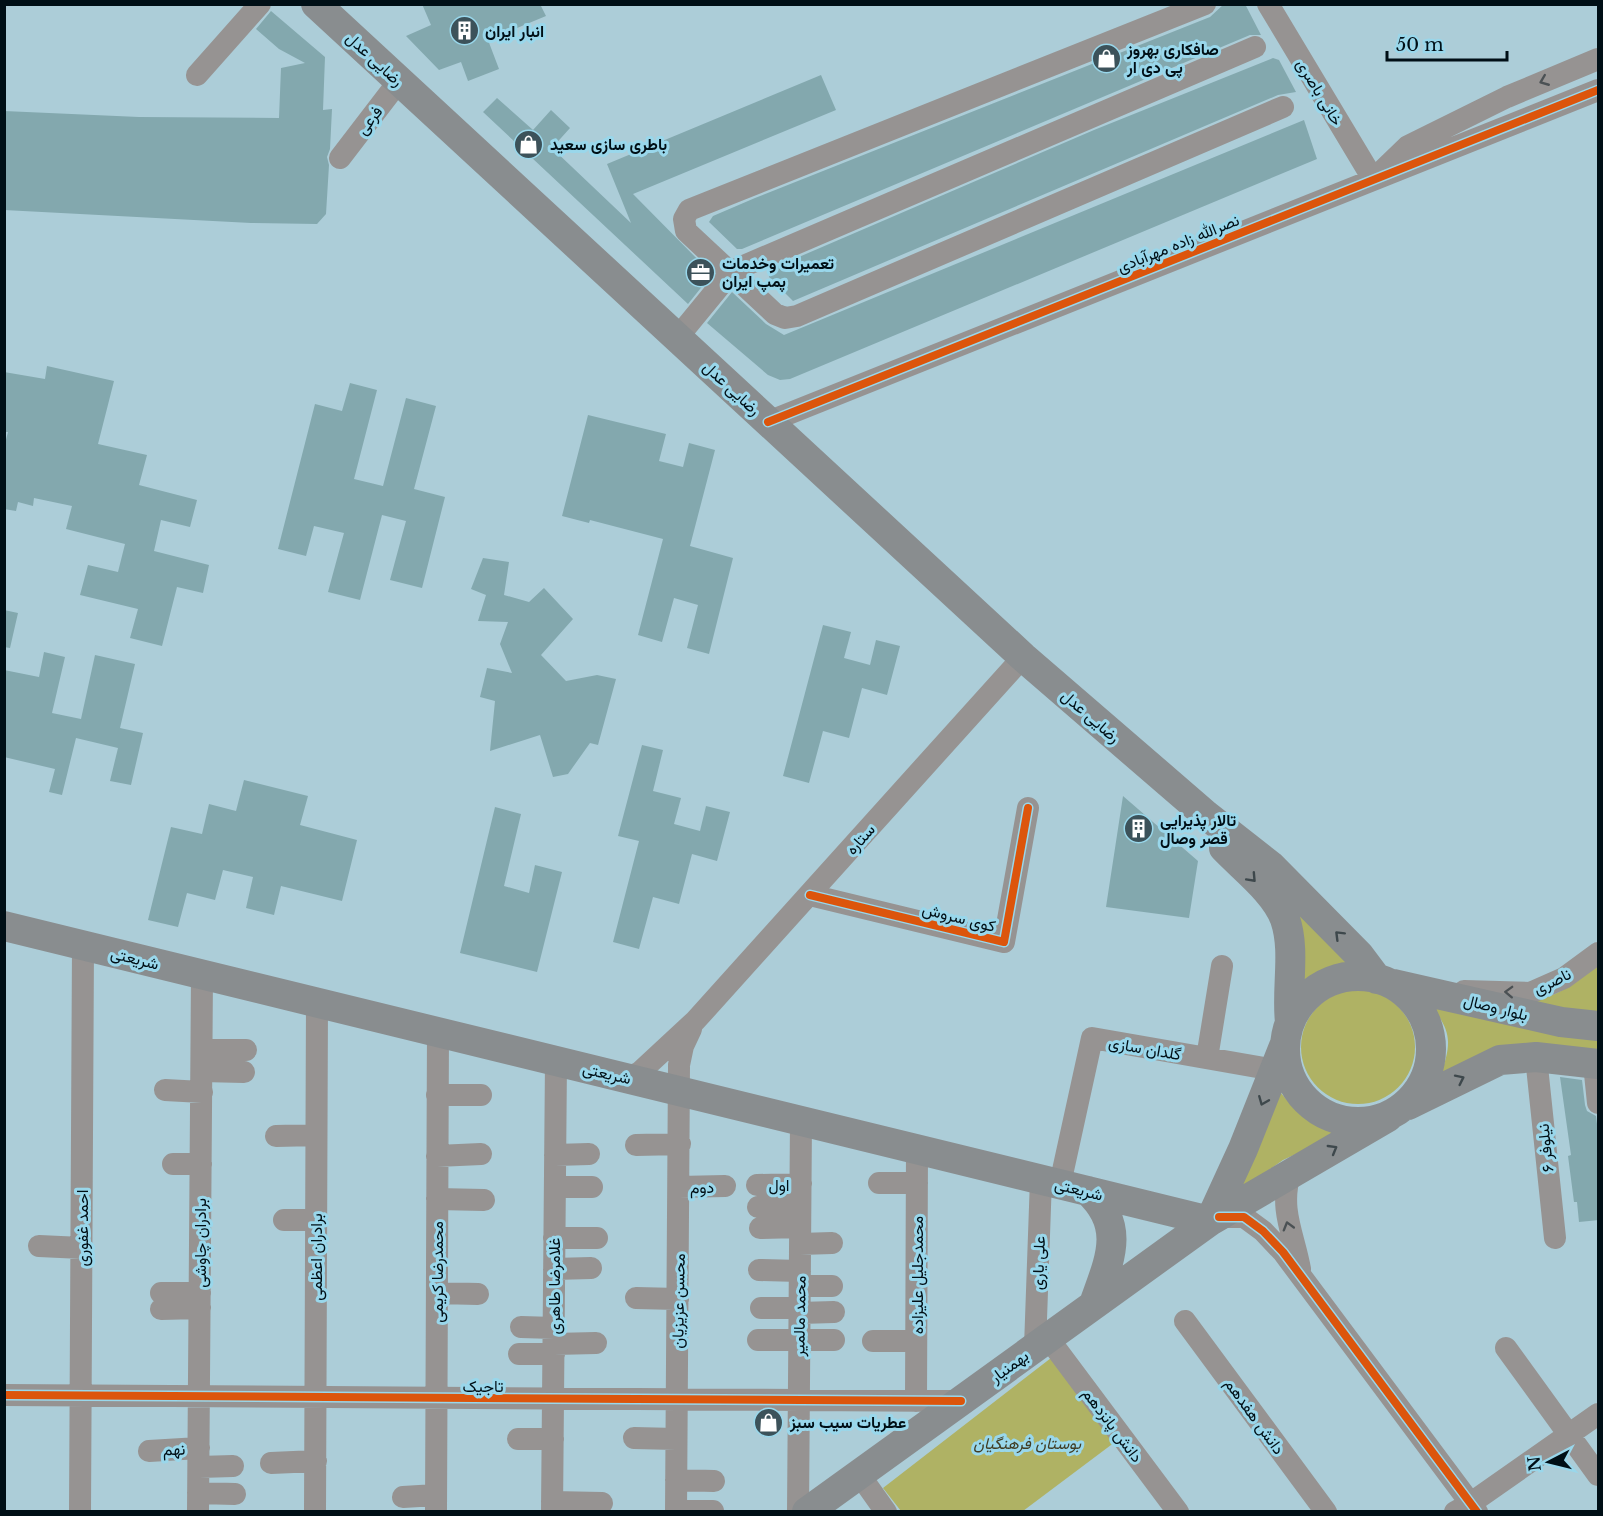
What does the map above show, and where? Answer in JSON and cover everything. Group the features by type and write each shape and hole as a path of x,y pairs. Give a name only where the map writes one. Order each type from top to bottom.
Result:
{"main road":[{"name":"رضایی عدل","path":"316,4 1023,657 1206,815 1271,866 1385,981"},
{"path":"1206,815 1213,837 1274,901 1285,920 1288,951 1283,1046 1288,1071 1295,1086 1317,1110 1339,1121 1364,1124 1398,1111 1500,1060 1536,1057 1596,1064"},
{"name":"شریعتی","path":"4,926 83,950 556,1065 628,1078 680,1096 801,1126 1209,1222"},
{"path":"1209,1222 1302,1001 1322,985 1345,976 1370,976 1385,981 1412,998 1425,1018 1431,1041 1431,1064 1422,1086 1398,1111"},
{"name":"بلوار وصال","path":"1385,981 1561,1022 1599,1026"},
{"name":"بهمنیار","path":"807,1512 1209,1222 1398,1111"},
{"path":"1067,1190 1111,1227 1111,1248 1094,1304"}],"street":[{"path":"197,75 260,4"},
{"path":"1205,4 689,210 684,219 686,231 732,271 775,314 785,318 797,316 1283,108"},
{"name":"خانی باصری","path":"1268,4 1373,179"},
{"path":"677,338 732,271 1255,47"},
{"name":"نصرالله زاده مهرآبادی","path":"1373,179 1407,146 1507,97 1599,59"},
{"name":"فرعی","path":"340,158 399,81"},
{"name":"نصرالله زاده مهرآبادی","path":"768,422 1599,90"},
{"name":"ستاره","path":"628,1078 640,1072 695,1021 1023,657"},
{"name":"کوی سروش","path":"810,895 1004,942 1028,808"},
{"path":"4,934 83,950"},
{"name":"احمد غفوری","path":"80,1512 83,950"},
{"name":"ناصری","path":"1429,991 1530,993 1564,978 1599,953"},
{"path":"1207,1058 1222,966"},
{"name":"برادران چاوشی","path":"198,1503 202,979"},
{"name":"برادران اعظمی","path":"315,1512 317,1007"},
{"name":"ستاره","path":"680,1096 680,1055 695,1021"},
{"name":"محمدرضا کریمی","path":"436,1503 438,1036"},
{"name":"گلدان سازی","path":"1067,1190 1092,1038 1207,1058 1283,1046"},
{"name":"نیلوفر ۶","path":"1536,1057 1555,1238"},
{"path":"165,1090 202,1071 245,1061"},
{"path":"1596,1064 1599,1103"},
{"path":"556,1065 680,1096"},
{"name":"غلامرضا طاهری","path":"552,1507 556,1065"},
{"path":"437,1095 481,1095"},
{"name":"محسن عزیزیان","path":"676,1511 680,1096"},
{"name":"محمد مالمیر","path":"798,1512 801,1126"},
{"path":"276,1136 316,1136"},
{"path":"636,1144 680,1144"},
{"path":"437,1156 481,1154"},
{"path":"555,1155 589,1154"},
{"name":"محمدجلیل علیزاده","path":"916,1401 917,1154"},
{"path":"173,1164 201,1164"},
{"path":"1290,1174 1285,1191 1286,1216 1302,1276"},
{"path":"879,1183 917,1183"},
{"name":"اول","path":"757,1185 800,1215"},
{"name":"دوم","path":"680,1187 725,1186"},
{"name":"علی یاری","path":"1041,1342 1067,1190"},
{"path":"555,1192 592,1192"},
{"path":"437,1199 484,1200"},
{"path":"759,1218 800,1215 832,1243"},
{"path":"1209,1222 1245,1217 1263,1231 1302,1276 1467,1509 1599,1414"},
{"path":"284,1220 316,1220"},
{"path":"554,1239 597,1238"},
{"path":"39,1246 82,1248"},
{"path":"554,1269 591,1268"},
{"path":"759,1270 834,1312"},
{"path":"761,1308 832,1286"},
{"path":"437,1293 478,1294"},
{"path":"636,1298 678,1299"},
{"path":"161,1301 200,1300"},
{"name":"دانش هفدهم","path":"1185,1321 1326,1512"},
{"path":"521,1327 554,1342"},
{"path":"758,1340 799,1348 835,1348"},
{"path":"873,1341 916,1341"},
{"path":"519,1354 554,1342 596,1343"},
{"name":"دانش پانزدهم","path":"1041,1342 1178,1512"},
{"path":"1506,1348 1567,1435 1599,1475"},
{"name":"تاجیک","path":"4,1395 961,1401"},
{"path":"634,1438 676,1439"},
{"path":"518,1439 553,1439"},
{"name":"نهم","path":"149,1450 233,1466"},
{"path":"271,1463 316,1461"},
{"path":"859,1474 886,1512"},
{"path":"676,1480 714,1480"},
{"path":"198,1503 235,1494"},
{"path":"403,1497 436,1503"},
{"path":"552,1507 602,1503"},
{"path":"676,1511 713,1511"}],"green space":[{"path":"1286,887 1358,965 1324,973 1294,992"},
{"path":"1598,961 1598,1019 1511,1006 1559,992 1577,980"},
{"path":"1358,990 1380,994 1398,1007 1411,1025 1415,1047 1411,1069 1398,1087 1380,1100 1358,1104 1336,1100 1318,1087 1305,1069 1301,1047 1305,1025 1318,1007 1336,994"},
{"path":"1426,998 1598,1032 1598,1052 1440,1077 1447,1052 1447,1035 1445,1027"},
{"path":"1277,1088 1305,1116 1342,1133 1283,1160 1222,1203"},
{"name":"بوستان فرهنگیان","path":"1051,1358 1115,1442 1023,1511 901,1511 883,1488"}],"building":[{"name":"انبار ایران","path":"422,4 540,4 546,16 488,40 499,69 468,81 461,62 439,70 406,36 431,25"},
{"path":"1224,4 1245,4 1261,35 1250,35 742,249 737,249 709,222 713,216 755,198 1210,17"},
{"path":"271,11 325,57 323,110 332,109 330,149 327,157 329,165 326,214 317,224 251,223 4,210 4,111 139,117 279,118 281,68 305,63 279,49 256,29"},
{"path":"1273,58 1279,60 1296,92 1278,95 793,301 769,277 771,269 1094,130"},
{"path":"821,75 836,110 633,194 712,274 688,304 483,112 497,98 533,130 551,110 570,128 552,148 631,223 607,164"},
{"path":"1304,120 1317,159 790,379 780,380 768,375 707,323 732,292 766,324 784,335"},
{"path":"47,366 114,381 98,444 147,455 139,485 197,500 190,527 161,520 154,551 209,565 203,593 177,587 162,646 130,638 138,609 80,595 88,565 118,572 125,544 66,529 72,506 34,498 33,506 18,502 16,511 4,509 4,447 8,432 4,432 4,372 45,379"},
{"path":"350,383 377,390 354,479 383,486 406,398 436,406 414,489 445,497 422,588 390,580 406,521 382,515 360,600 328,592 344,533 314,526 306,556 278,549 315,404 342,411"},
{"path":"588,415 666,434 659,461 683,467 689,443 715,450 690,546 733,558 709,654 687,648 698,605 674,598 662,642 638,635 663,539 590,520 589,523 562,516"},
{"path":"483,558 509,562 504,595 529,602 544,588 573,619 541,655 566,681 597,675 616,679 598,745 590,743 568,774 553,777 540,735 490,751 495,701 480,697 487,668 512,673 500,644 508,622 478,621 486,595 471,589"},
{"path":"4,610 18,613 10,648 4,647"},
{"path":"823,625 851,632 844,658 870,665 876,640 900,646 887,695 862,688 849,738 823,731 809,783 783,776"},
{"path":"44,652 65,657 52,713 81,719 95,655 135,664 120,728 143,733 131,785 110,781 118,748 76,738 62,795 49,792 55,769 4,757 4,670 39,677"},
{"path":"642,745 663,750 653,791 681,798 674,824 700,831 706,806 730,812 717,861 692,854 679,904 653,897 639,949 613,942 639,841 618,836"},
{"path":"244,780 308,796 300,825 357,840 342,901 281,886 274,915 246,908 253,877 223,870 215,900 187,893 178,927 148,920 171,827 202,834 209,804 236,811"},
{"name":"تالار پذیرایی قصر وصال","path":"1123,796 1198,861 1189,918 1106,907"},
{"path":"495,807 521,814 504,886 529,893 535,865 562,872 537,972 460,953"},
{"path":"1560,1077 1582,1080 1587,1111 1596,1116 1599,1140 1599,1220 1579,1222 1577,1202 1574,1202 1568,1156 1571,1155"}],"cycle path":[{"path":"768,422 1598,90"},
{"path":"810,895 1004,942 1028,808"},
{"path":"1219,1217 1244,1217 1263,1231 1283,1252 1477,1512"},
{"path":"4,1395 961,1401"}],"place":[{"name":"انبار ایران","path":"464,31"},
{"name":"صافکاری بهروز پی دی ار","path":"1106,58"},
{"name":"باطری سازی سعید","path":"529,144"},
{"name":"تعمیرات وخدمات پمپ ایران","path":"701,272"},
{"name":"تالار پذیرایی قصر وصال","path":"1139,829"},
{"name":"عطریات سیب سبز","path":"769,1422"}]}
